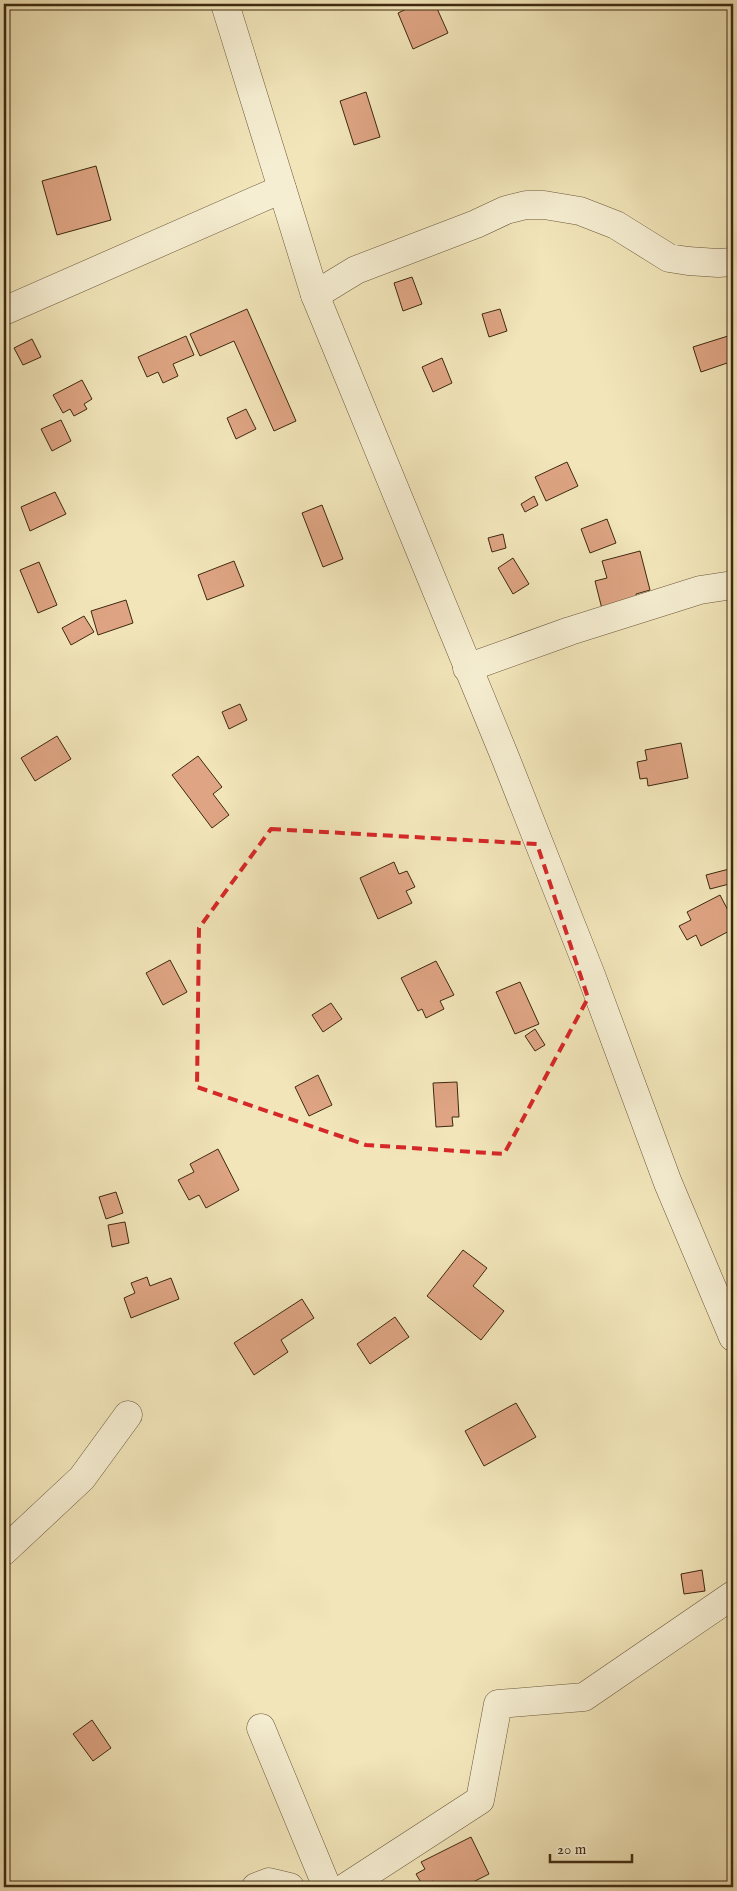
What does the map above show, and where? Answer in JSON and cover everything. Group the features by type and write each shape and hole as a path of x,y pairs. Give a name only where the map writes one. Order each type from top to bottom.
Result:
{"street":[{"path":"225,4 315,295 505,757 591,975 668,1183 733,1337"},
{"path":"4,311 282,189"},
{"path":"315,295 356,270 476,224 506,210 526,205 544,205 580,211 616,225 669,258 718,263 733,262"},
{"path":"467,668 570,631 691,593 733,585"},
{"path":"4,1551 82,1478 128,1415"},
{"path":"346,1887 480,1800 498,1704 584,1697 733,1596"},
{"path":"261,1728 327,1887"},
{"path":"256,1887 269,1882 290,1887"}],"highlighted area":[{"path":"271,829 537,844 588,998 504,1154 366,1145 197,1087 199,928"}],"building":[{"path":"417,4 435,4 448,33 413,49 398,13"},
{"path":"366,92 380,137 354,145 340,101"},
{"path":"96,166 111,220 57,235 42,181"},
{"path":"412,277 422,304 403,311 394,283"},
{"path":"247,309 296,421 274,431 234,341 200,356 190,334"},
{"path":"500,309 507,331 489,337 482,314"},
{"path":"186,336 194,355 173,364 178,376 163,383 158,372 147,377 138,357"},
{"path":"728,336 733,351 733,361 701,372 693,347"},
{"path":"32,339 41,357 23,365 14,348"},
{"path":"442,358 452,383 433,392 422,367"},
{"path":"82,380 92,399 84,404 87,409 74,416 70,409 63,413 53,395"},
{"path":"246,409 256,429 236,439 227,418"},
{"path":"61,420 71,441 52,451 41,429"},
{"path":"567,462 578,486 546,501 535,477"},
{"path":"55,492 66,514 30,531 21,507"},
{"path":"534,496 538,505 525,512 521,504"},
{"path":"322,505 343,559 323,567 302,513"},
{"path":"607,519 616,543 590,553 581,529"},
{"path":"503,534 506,548 492,552 488,538"},
{"path":"640,551 650,590 636,594 638,604 603,613 595,581 607,578 602,561"},
{"path":"513,558 529,584 513,594 498,568"},
{"path":"234,561 244,586 207,600 198,575"},
{"path":"39,562 57,605 38,613 20,570"},
{"path":"126,600 133,623 98,635 91,611"},
{"path":"84,616 94,632 71,645 62,628"},
{"path":"240,704 247,720 229,729 222,712"},
{"path":"57,736 71,759 35,781 21,758"},
{"path":"681,743 688,778 648,786 647,778 640,779 637,762 647,760 645,750"},
{"path":"198,756 222,787 213,794 229,815 212,828 172,775"},
{"path":"394,862 399,874 407,871 415,887 406,891 412,903 378,919 360,878"},
{"path":"733,868 733,883 710,889 706,875"},
{"path":"720,895 733,920 733,929 701,946 696,935 687,940 679,926 691,920 687,912"},
{"path":"170,960 187,992 163,1005 146,973"},
{"path":"436,961 454,995 440,1001 444,1009 426,1018 422,1009 418,1011 401,978"},
{"path":"520,982 539,1024 515,1034 496,992"},
{"path":"331,1003 342,1019 323,1032 312,1015"},
{"path":"535,1029 545,1045 535,1051 525,1036"},
{"path":"318,1075 332,1105 309,1116 295,1087"},
{"path":"457,1082 459,1117 452,1117 453,1126 436,1127 433,1083"},
{"path":"218,1149 239,1190 206,1208 199,1195 189,1200 178,1180 194,1172 190,1164"},
{"path":"116,1192 123,1213 106,1219 99,1197"},
{"path":"125,1222 129,1243 112,1247 108,1225"},
{"path":"463,1250 487,1268 473,1286 504,1311 481,1340 427,1296"},
{"path":"147,1277 150,1286 171,1278 179,1299 131,1318 124,1298 135,1293 131,1283"},
{"path":"302,1299 314,1318 281,1340 288,1352 254,1375 234,1343"},
{"path":"395,1317 409,1337 370,1364 357,1344"},
{"path":"516,1403 536,1437 484,1466 465,1431"},
{"path":"702,1570 705,1591 684,1594 681,1574"},
{"path":"92,1720 111,1748 93,1761 73,1734"},
{"path":"471,1837 489,1874 463,1887 436,1887 433,1881 423,1886 416,1874 425,1869 421,1862"}]}
